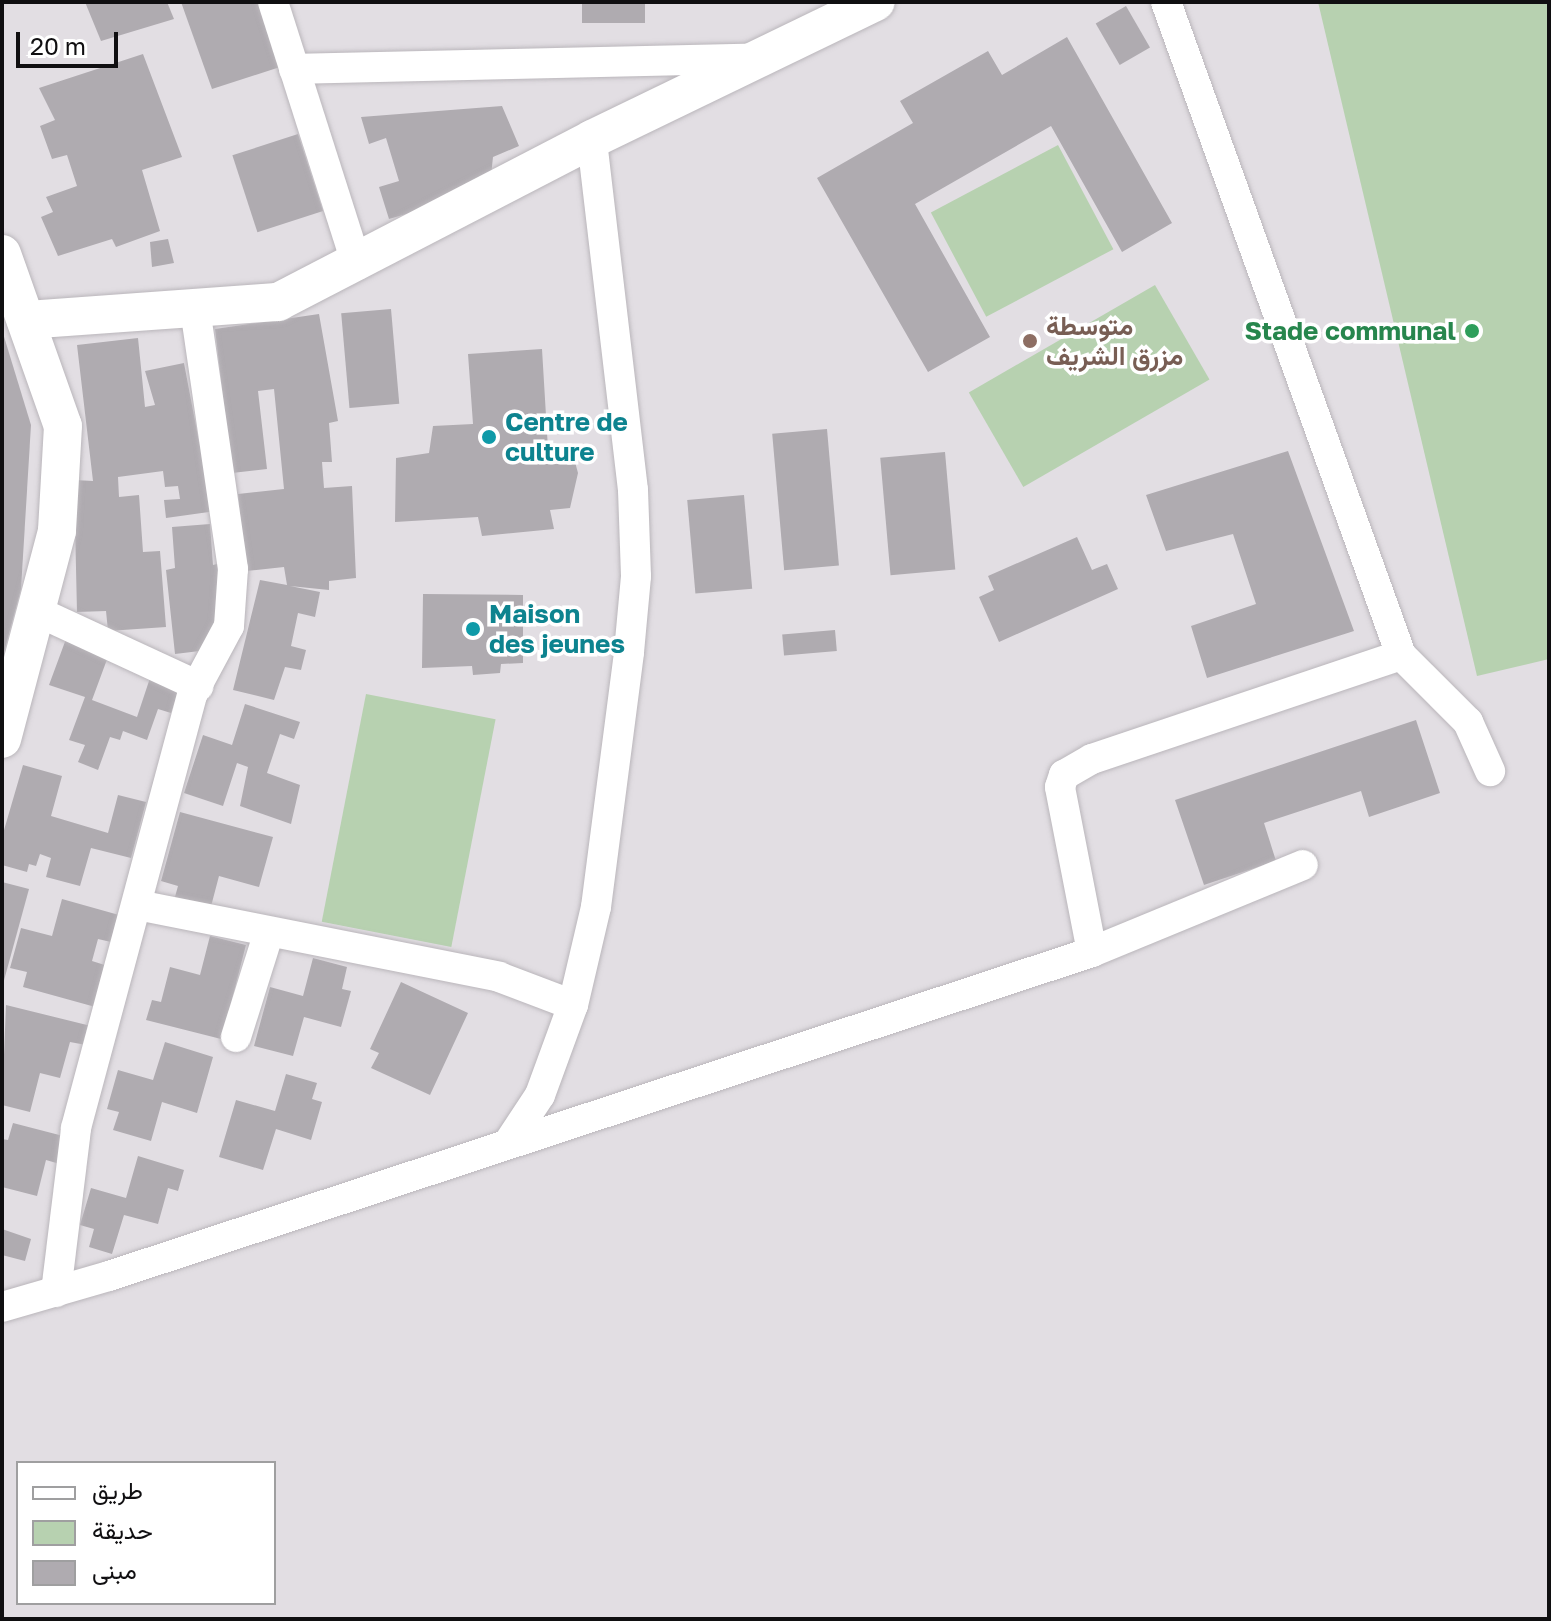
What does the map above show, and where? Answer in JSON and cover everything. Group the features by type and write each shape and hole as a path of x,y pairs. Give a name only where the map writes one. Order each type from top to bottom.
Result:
{"street":[{"path":"273,2 357,265"},
{"path":"26,320 278,302 357,265 592,139 752,59 876,2"},
{"path":"1166,2 1401,655 1468,722 1490,771"},
{"path":"294,69 752,59"},
{"path":"509,1142 540,1095 573,1005 596,907 636,576 624,388 592,139"},
{"path":"2,254 63,426 57,531 2,739"},
{"path":"56,1292 76,1128 198,686 229,626 233,569 195,308"},
{"path":"36,611 198,686"},
{"path":"1092,952 1060,787 1064,775 1092,759 1401,655"},
{"path":"2,1307 56,1292 1092,952 1303,865"},
{"path":"137,905 499,977 573,1005"},
{"path":"236,1037 269,932"}],"green space":[{"name":"Stade communal","path":"1318,2 1549,2 1549,659 1477,676"},
{"path":"1058,145 1113,249 986,317 931,213"},
{"path":"1155,285 1210,379 1023,487 969,393"},
{"path":"366,694 496,719 451,947 322,922"}],"building":[{"path":"85,2 167,2 174,19 101,41"},
{"path":"181,2 260,2 280,67 212,89"},
{"path":"582,2 645,2 645,23 582,23"},
{"path":"1126,6 1150,48 1120,65 1096,24"},
{"path":"1067,37 1172,223 1122,252 1051,126 915,204 990,337 928,372 817,178 913,123 900,101 988,51 1002,75"},
{"path":"143,54 182,157 142,170 160,231 116,247 112,239 58,256 41,217 53,212 46,197 77,186 67,155 52,159 40,126 55,120 39,88"},
{"path":"502,106 519,146 493,157 491,176 444,203 389,219 379,187 399,181 386,138 369,144 361,117"},
{"path":"298,134 323,211 257,232 232,155"},
{"path":"168,239 174,263 152,267 150,242"},
{"path":"391,309 399,404 349,408 341,313"},
{"path":"319,314 338,421 329,423 332,462 322,462 324,488 352,486 356,578 329,581 329,590 290,586 320,592 315,617 298,613 291,646 306,650 301,670 285,667 274,700 233,690 260,580 287,585 284,567 246,571 238,494 284,489 274,389 258,391 267,469 232,473 215,329"},
{"path":"2,330 31,425 21,589 3,656"},
{"path":"138,338 145,407 155,405 145,371 184,363 199,442 207,440 216,511 166,518 164,500 180,499 178,486 165,487 163,471 118,477 119,497 139,495 143,552 160,551 166,627 108,631 106,611 77,612 74,480 93,481 77,345"},
{"name":"Centre de culture","path":"542,349 548,449 571,447 578,473 570,508 550,510 554,529 482,536 478,517 395,522 396,458 429,453 433,426 473,424 468,354"},
{"path":"827,429 839,565 784,570 772,434"},
{"path":"1288,451 1354,631 1207,678 1191,626 1256,604 1233,534 1166,551 1146,495"},
{"path":"945,452 955,570 891,575 880,458"},
{"path":"744,495 752,589 695,594 687,500"},
{"path":"210,524 213,565 221,563 224,618 208,650 175,654 166,570 175,568 172,527"},
{"path":"1077,537 1092,570 1107,564 1118,589 999,642 979,597 994,590 988,576"},
{"name":"Maison des jeunes","path":"423,594 523,595 523,663 501,664 500,673 473,675 472,666 422,668"},
{"path":"835,630 837,651 784,656 782,635"},
{"path":"66,639 109,654 92,700 137,717 150,678 180,688 171,713 158,709 147,740 123,731 120,740 110,737 98,770 78,762 85,745 69,740 85,697 49,685"},
{"path":"245,704 300,722 294,739 280,734 267,773 300,785 291,824 240,806 248,767 237,763 223,806 184,793 203,735 232,745"},
{"path":"1416,720 1440,793 1369,817 1361,791 1264,823 1276,861 1204,885 1175,800"},
{"path":"23,765 62,776 51,816 108,833 118,795 146,802 131,858 91,848 80,886 46,877 51,858 40,854 36,866 29,864 27,872 2,865 2,837"},
{"path":"180,812 273,837 259,887 219,876 209,914 173,904 178,886 161,881"},
{"path":"2,882 29,889 3,984 2,984"},
{"path":"62,899 119,915 111,942 98,939 92,961 111,967 99,1008 23,987 27,972 10,968 21,928 52,936"},
{"path":"210,936 246,945 232,999 240,1001 229,1041 146,1020 152,1000 161,1002 170,967 200,975"},
{"path":"313,958 347,967 342,989 351,991 341,1027 304,1017 293,1056 254,1046 270,987 303,996"},
{"path":"401,982 468,1013 430,1095 371,1068 379,1053 370,1049"},
{"path":"6,1005 91,1026 86,1045 70,1042 60,1078 40,1073 30,1112 2,1105"},
{"path":"165,1042 213,1057 197,1113 162,1102 151,1141 113,1130 119,1112 107,1109 118,1070 153,1080"},
{"path":"286,1074 317,1083 312,1099 322,1102 311,1140 276,1129 263,1170 219,1157 236,1100 275,1111"},
{"path":"13,1123 67,1137 60,1164 46,1160 37,1196 2,1187 2,1139 8,1140"},
{"path":"138,1156 184,1170 178,1191 168,1188 158,1224 124,1215 112,1254 89,1247 94,1229 80,1225 91,1188 126,1198"},
{"path":"2,1229 31,1239 25,1261 2,1255"}],"place":[{"name":"Stade communal","path":"1472,331"},
{"name":"متوسطة مزرق الشريف","path":"1030,341"},
{"name":"Centre de culture","path":"489,437"},
{"name":"Maison des jeunes","path":"473,629"}]}
